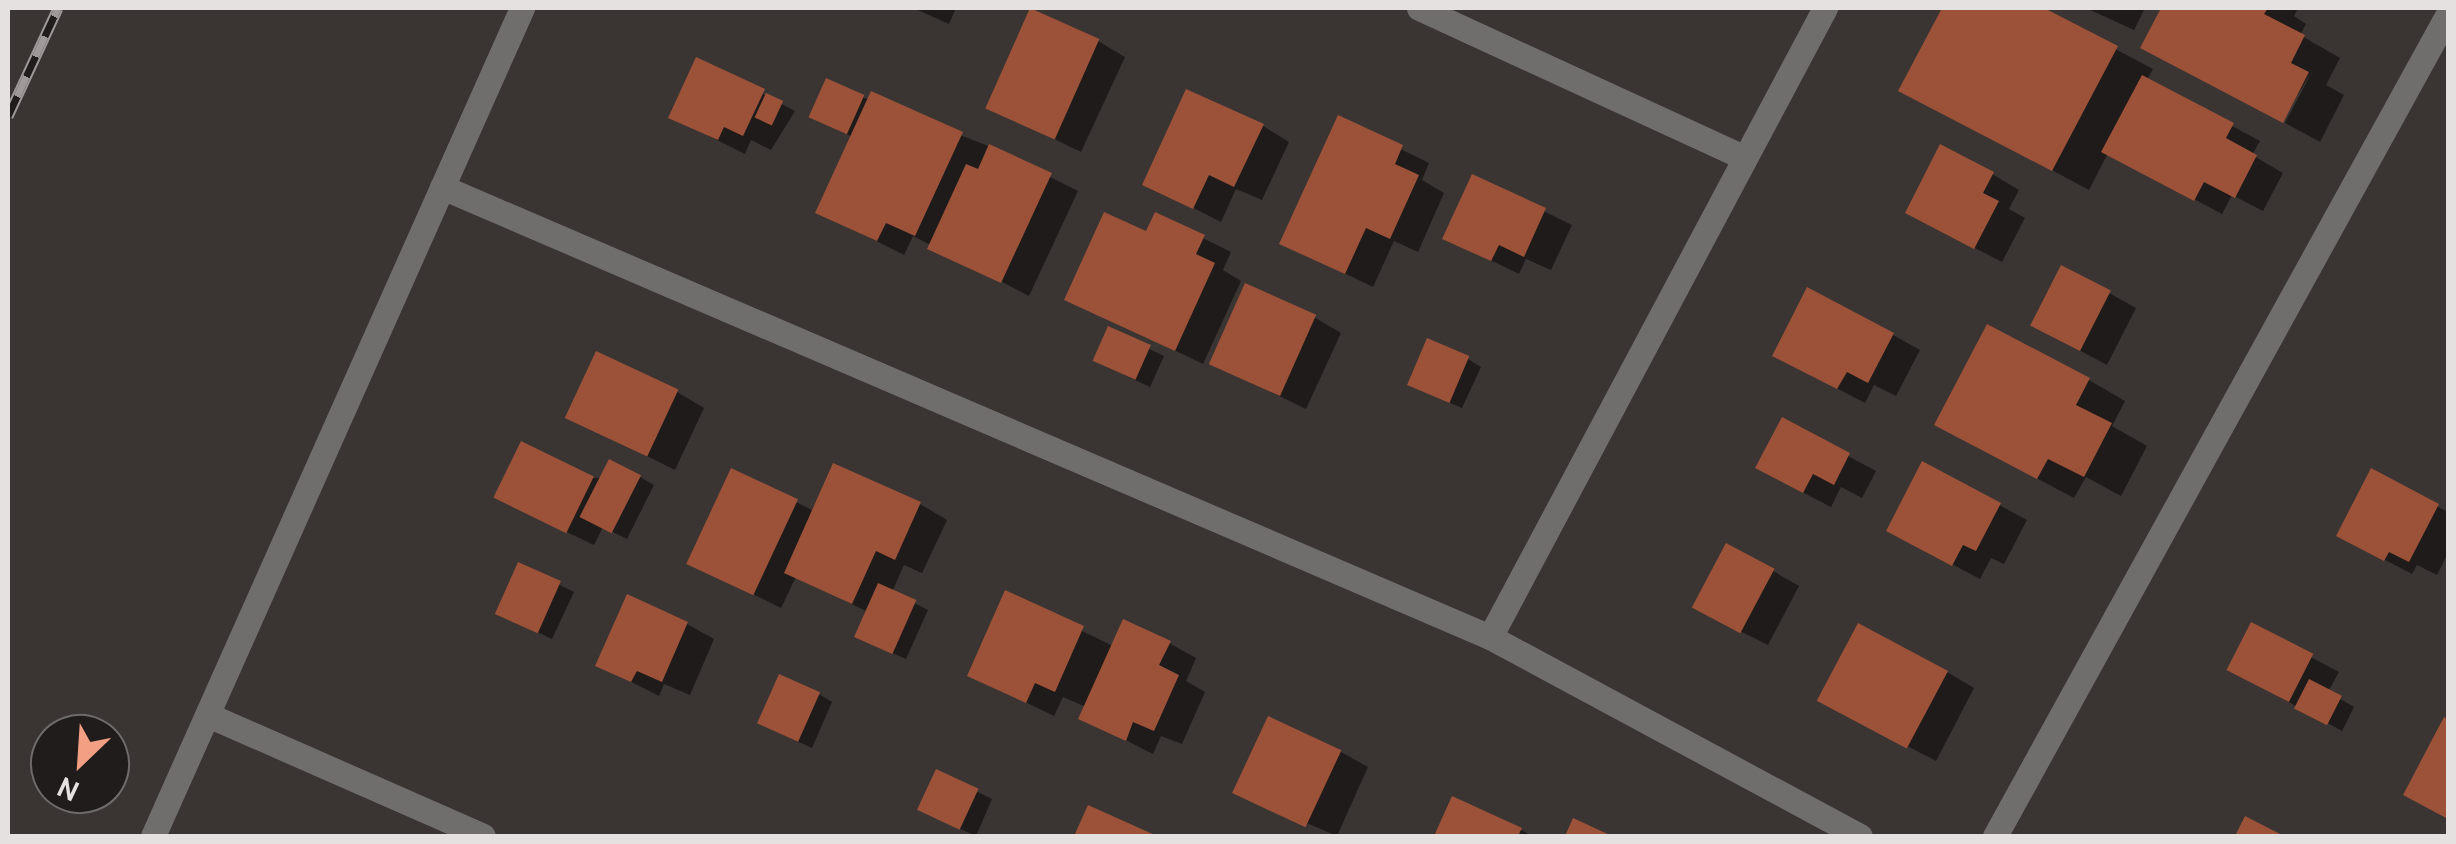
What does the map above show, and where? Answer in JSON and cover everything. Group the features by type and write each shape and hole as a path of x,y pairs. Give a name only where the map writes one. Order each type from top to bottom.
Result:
{"street":[{"path":"153,836 522,8"},
{"path":"1419,8 1741,156"},
{"path":"1490,636 1741,156 1825,8"},
{"path":"1995,836 2448,14"},
{"path":"442,187 1204,519 1490,636 1860,836"},
{"path":"208,715 483,836"}],"building":[{"path":"1030,8 1099,39 1055,139 985,108"},
{"path":"1942,8 2044,8 2118,46 2052,171 1898,91"},
{"path":"2161,8 2268,8 2264,14 2305,35 2291,63 2309,72 2283,123 2140,48"},
{"path":"696,57 765,89 743,136 724,127 718,140 668,118"},
{"path":"2142,75 2234,123 2226,138 2257,155 2235,198 2204,182 2194,201 2101,152"},
{"path":"826,78 864,95 847,134 809,117"},
{"path":"1186,89 1264,124 1234,187 1209,175 1193,209 1142,185"},
{"path":"871,91 963,132 915,236 886,223 877,241 815,213"},
{"path":"766,93 783,101 772,126 755,117"},
{"path":"1338,115 1403,145 1395,164 1419,175 1390,239 1366,228 1345,274 1279,244"},
{"path":"989,144 1052,173 1001,283 927,249 966,164 978,169"},
{"path":"1940,144 1994,172 1983,193 1999,201 1974,249 1905,213"},
{"path":"1472,174 1546,208 1524,257 1499,245 1491,261 1442,239"},
{"path":"1104,212 1146,231 1155,212 1205,235 1196,254 1215,263 1175,351 1064,300"},
{"path":"2061,265 2111,290 2080,351 2030,326"},
{"path":"1245,283 1316,315 1280,396 1209,364"},
{"path":"1807,287 1894,333 1868,383 1847,372 1837,389 1772,356"},
{"path":"1987,324 2090,378 2076,405 2112,423 2084,477 2048,459 2037,479 1934,425"},
{"path":"1108,326 1151,345 1135,380 1093,361"},
{"path":"1427,338 1469,356 1449,403 1407,385"},
{"path":"596,351 678,389 647,457 565,418"},
{"path":"1782,417 1850,453 1834,485 1813,474 1803,493 1755,468"},
{"path":"521,441 594,477 566,533 493,498"},
{"path":"609,459 641,475 612,533 579,517"},
{"path":"1922,461 2001,503 1976,551 1963,545 1952,566 1886,531"},
{"path":"833,463 921,502 895,560 876,551 852,604 784,573"},
{"path":"731,468 798,499 753,595 686,564"},
{"path":"2371,468 2439,504 2409,562 2389,552 2384,561 2336,536"},
{"path":"1726,543 1775,569 1740,633 1692,607"},
{"path":"518,562 561,581 538,633 495,614"},
{"path":"878,583 916,600 892,654 854,637"},
{"path":"1005,590 1084,626 1055,692 1035,683 1026,703 967,676"},
{"path":"627,594 688,622 662,682 637,671 631,682 595,666"},
{"path":"1123,619 1171,641 1159,665 1179,675 1154,731 1133,722 1126,741 1078,719"},
{"path":"2251,622 2313,654 2289,702 2226,670"},
{"path":"1858,623 1948,671 1907,749 1817,701"},
{"path":"779,674 820,692 798,742 757,723"},
{"path":"2309,679 2342,696 2327,725 2294,708"},
{"path":"1268,716 1341,750 1305,827 1232,793"},
{"path":"2444,717 2448,720 2448,819 2403,795"},
{"path":"936,769 979,789 960,830 917,810"},
{"path":"1452,796 1522,828 1518,836 1434,836"},
{"path":"1088,805 1157,836 1074,836"},
{"path":"2245,816 2284,836 2235,836"},
{"path":"1573,818 1612,836 1565,836"}],"railway":[{"path":"8,116 58,8"}]}
